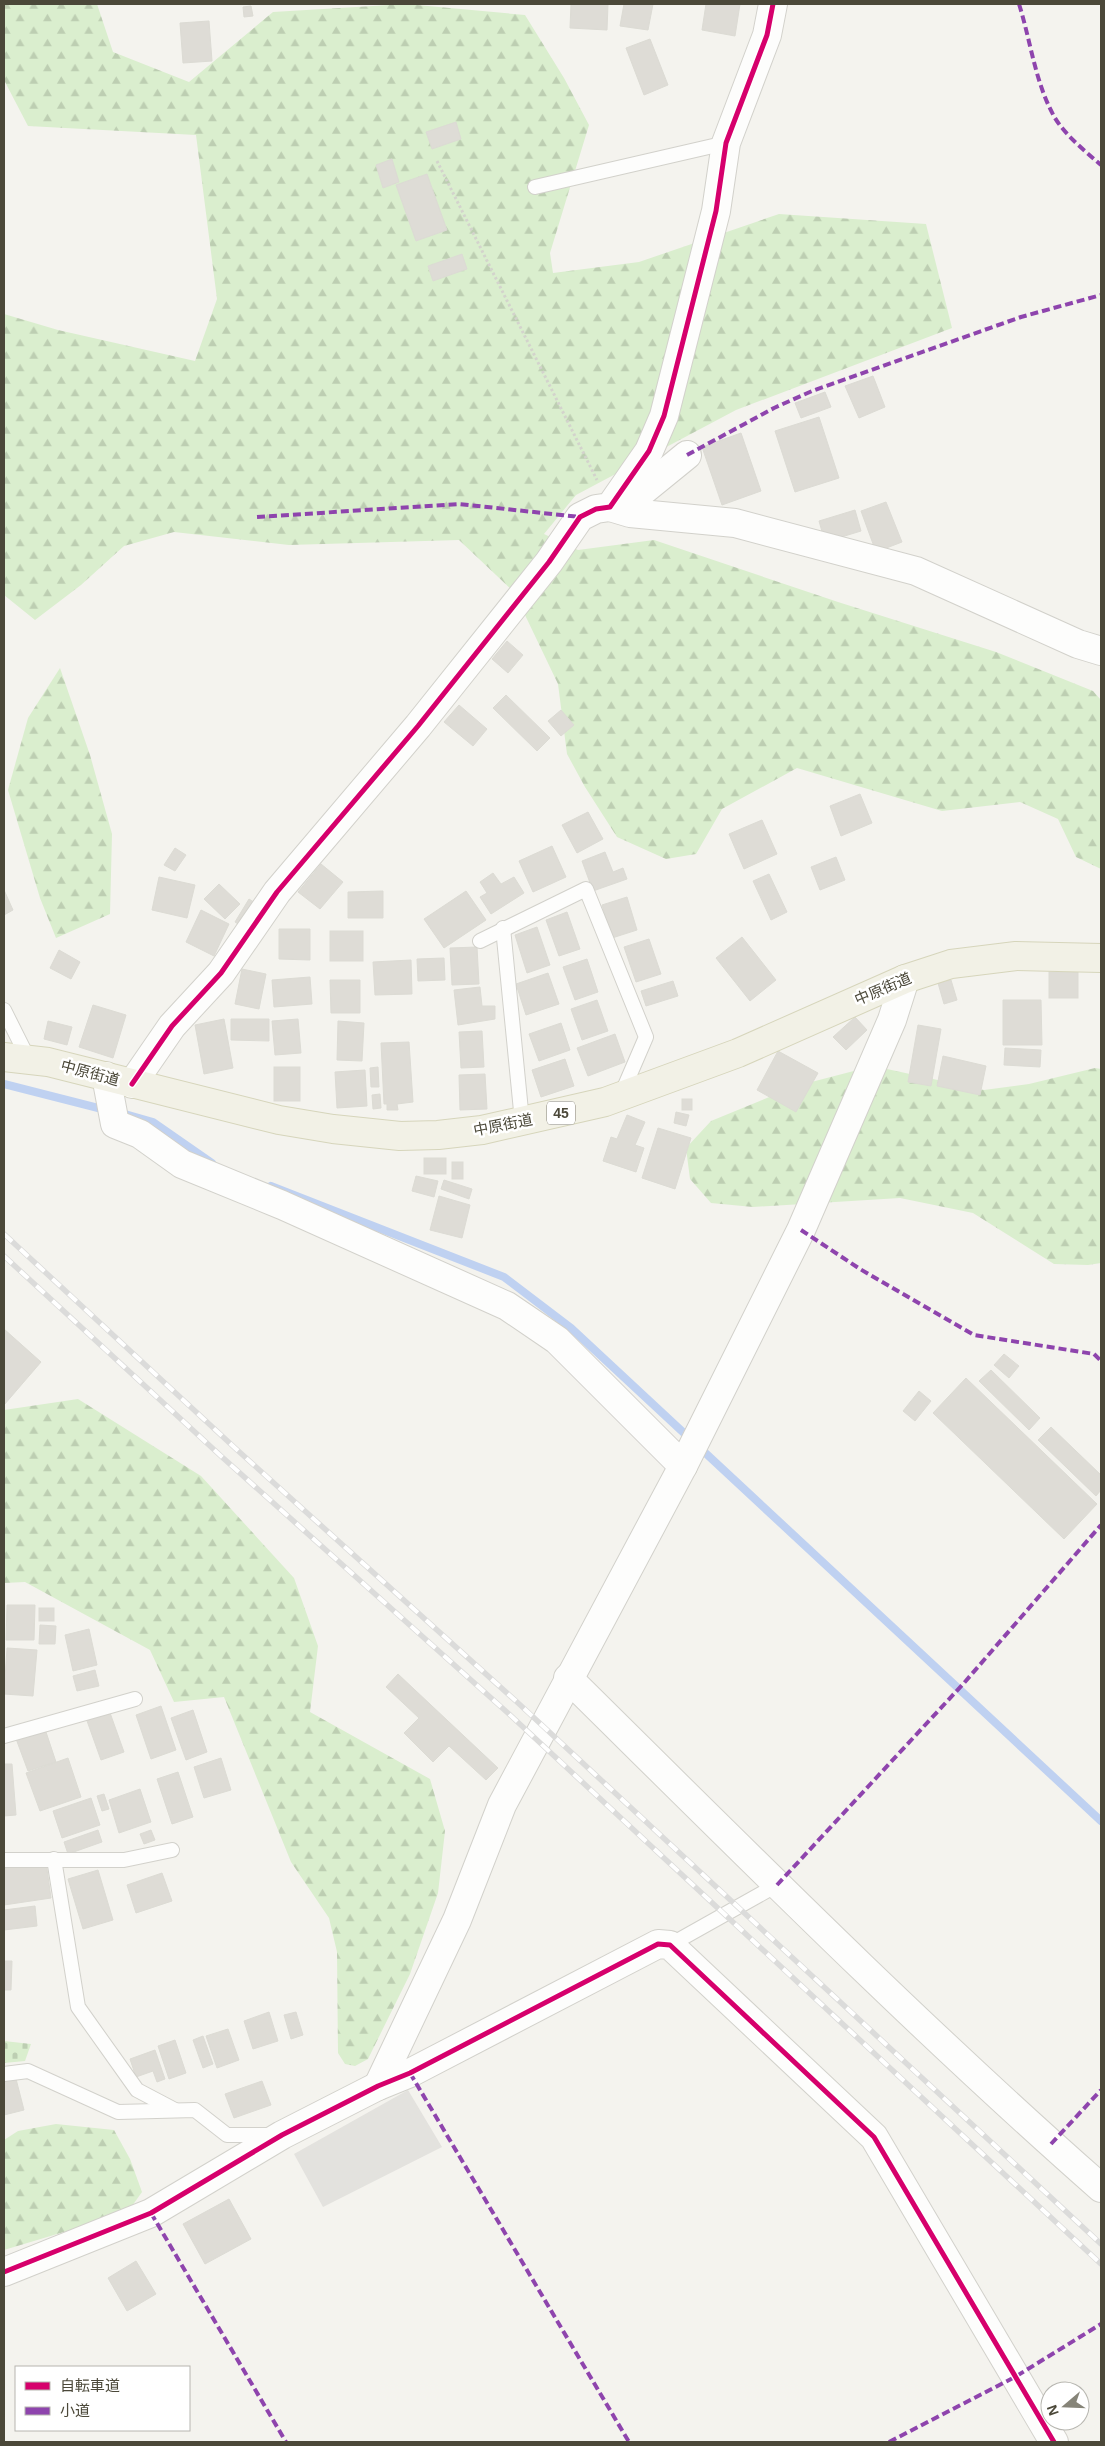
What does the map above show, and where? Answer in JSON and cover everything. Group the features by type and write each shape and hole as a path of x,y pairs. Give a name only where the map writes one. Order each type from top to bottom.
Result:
{"main road":[{"name":"中原街道","path":"16,1058 115,1084 279,1120 333,1129 400,1136 438,1135 482,1130 560,1114 621,1096 738,1053 905,978 951,964 1016,956 1101,958"}],"street":[{"path":"610,507 649,451 664,416 716,210 726,143 767,35 773,4"},
{"path":"688,455 633,499 580,517 549,562 418,726 277,892 221,973 115,1084 115,1124 140,1134 182,1164 290,1209 507,1306 557,1340 689,1454"},
{"path":"610,507 630,513 735,523 916,571 1078,644 1101,651"},
{"path":"378,2086 457,1920 502,1804 689,1454 801,1230 892,1020 905,978"},
{"path":"568,1678 777,1885 1051,2144 1101,2188"},
{"path":"4,2272 151,2213 282,2135 378,2086 410,2073 658,1944 670,1945 874,2137 1054,2442"}],"lane":[{"path":"535,187 726,143"},
{"path":"480,941 503,928 586,889 646,1037 621,1096"},
{"path":"503,928 522,1121"},
{"path":"4,1010 16,1058"},
{"path":"4,1736 135,1699"},
{"path":"4,1860 124,1860 172,1850"},
{"path":"54,1859 78,2007 137,2090 175,2110"},
{"path":"670,1945 777,1885"},
{"path":"4,2074 28,2070 118,2112 195,2110 227,2135 282,2135"}],"path":[{"path":"437,161 610,507"}],"green space":[{"path":"4,4 97,4 113,52 189,82 273,12 406,4 525,15 564,78 589,125 550,253 553,273 639,262 779,214 926,224 952,328 736,410 576,495 544,534 578,550 654,540 838,602 996,652 1093,691 1101,700 1101,869 1076,857 1058,819 1020,802 942,811 797,768 722,809 696,854 666,859 617,837 585,787 567,754 558,684 514,592 459,540 289,545 174,532 124,546 81,585 35,620 4,595 4,314 58,330 195,361 217,299 196,135 28,126 4,80"},
{"path":"60,668 90,755 112,834 110,914 56,938 40,898 8,790 28,718"},
{"path":"873,1066 984,1090 1029,1084 1095,1068 1101,1069 1101,1263 1088,1265 1054,1264 973,1213 900,1198 753,1207 711,1203 690,1179 686,1148 711,1121 796,1086"},
{"path":"78,1399 201,1476 294,1578 318,1646 310,1712 430,1779 445,1831 438,1893 410,1974 368,2059 355,2066 345,2064 338,2053 337,1952 329,1918 291,1862 224,1697 174,1702 150,1650 25,1582 4,1583 4,1410"},
{"path":"4,2041 31,2044 25,2061 4,2063"},
{"path":"56,2124 114,2130 130,2159 142,2192 127,2213 4,2250 4,2140 18,2131"}],"shaded area":[{"path":"408,2090 442,2147 323,2207 294,2154"}],"building":[{"path":"571,4 608,4 607,30 570,28"},
{"path":"624,4 653,4 648,30 620,26"},
{"path":"706,4 740,4 735,36 702,30"},
{"path":"251,6 253,16 244,17 243,7"},
{"path":"209,21 212,61 183,63 180,23"},
{"path":"650,39 668,85 644,95 626,48"},
{"path":"456,122 461,139 432,149 426,132"},
{"path":"392,159 399,182 383,188 376,165"},
{"path":"427,174 447,230 416,241 396,185"},
{"path":"462,254 467,269 433,281 428,266"},
{"path":"873,376 885,407 859,418 845,386"},
{"path":"825,392 831,407 801,418 795,403"},
{"path":"819,417 839,478 795,492 775,431"},
{"path":"741,433 761,491 722,505 702,447"},
{"path":"886,502 902,542 876,552 861,511"},
{"path":"855,510 861,531 825,542 819,521"},
{"path":"507,641 523,655 508,673 492,659"},
{"path":"506,695 550,738 537,751 493,708"},
{"path":"459,705 487,729 473,746 444,722"},
{"path":"561,710 574,725 561,736 548,721"},
{"path":"860,794 872,823 841,836 830,806"},
{"path":"588,812 603,839 577,853 562,825"},
{"path":"762,820 777,854 744,869 729,834"},
{"path":"552,846 566,877 533,892 519,861"},
{"path":"175,848 186,855 175,871 164,865"},
{"path":"605,852 613,872 623,868 627,879 593,891 582,861"},
{"path":"836,857 845,880 820,890 811,867"},
{"path":"321,864 343,882 320,909 298,892"},
{"path":"493,873 501,884 514,877 524,893 491,914 480,897 487,893 480,882"},
{"path":"769,874 787,912 771,920 753,881"},
{"path":"159,877 195,885 187,918 152,910"},
{"path":"219,884 240,904 225,919 204,899"},
{"path":"4,890 13,910 4,915"},
{"path":"383,891 383,918 348,918 348,892"},
{"path":"466,891 486,920 444,948 424,919"},
{"path":"627,897 637,930 612,938 602,905"},
{"path":"249,899 260,906 246,929 235,922"},
{"path":"201,910 229,924 214,956 186,942"},
{"path":"567,912 580,949 559,956 546,920"},
{"path":"537,927 550,965 527,973 515,935"},
{"path":"279,929 310,929 310,960 279,959"},
{"path":"330,931 363,931 363,961 330,961"},
{"path":"742,937 776,980 750,1001 716,958"},
{"path":"649,939 661,974 636,982 624,947"},
{"path":"477,947 479,984 452,985 450,948"},
{"path":"59,950 80,962 71,979 50,968"},
{"path":"444,958 445,980 418,981 417,959"},
{"path":"587,959 598,992 575,1000 563,967"},
{"path":"411,960 412,994 375,995 373,962"},
{"path":"242,969 266,974 259,1009 235,1004"},
{"path":"1049,972 1078,972 1078,998 1049,998"},
{"path":"548,973 559,1004 526,1015 516,984"},
{"path":"310,977 312,1004 274,1007 272,980"},
{"path":"330,980 360,980 360,1013 331,1013"},
{"path":"951,980 957,1000 944,1004 938,983"},
{"path":"673,981 678,996 646,1006 641,991"},
{"path":"480,987 482,1006 495,1006 495,1019 458,1025 454,990"},
{"path":"597,1000 608,1031 582,1040 571,1009"},
{"path":"1003,1000 1041,1000 1042,1045 1003,1045"},
{"path":"93,1005 126,1015 113,1058 79,1047"},
{"path":"855,1017 867,1030 846,1050 833,1037"},
{"path":"224,1019 233,1068 204,1074 195,1025"},
{"path":"231,1019 269,1019 269,1041 231,1040"},
{"path":"298,1019 301,1053 275,1055 272,1021"},
{"path":"48,1021 72,1027 67,1045 44,1039"},
{"path":"338,1021 364,1023 362,1061 337,1060"},
{"path":"561,1023 570,1050 539,1061 529,1034"},
{"path":"918,1025 941,1029 931,1086 908,1082"},
{"path":"482,1031 484,1067 461,1068 459,1032"},
{"path":"615,1034 625,1062 588,1076 577,1048"},
{"path":"409,1042 413,1102 397,1104 398,1110 387,1110 387,1104 384,1104 381,1043"},
{"path":"1005,1048 1041,1050 1040,1067 1004,1065"},
{"path":"778,1051 818,1073 796,1112 757,1090"},
{"path":"943,1056 986,1066 980,1095 937,1086"},
{"path":"565,1059 574,1086 541,1097 532,1070"},
{"path":"274,1067 300,1067 300,1101 274,1101"},
{"path":"378,1067 379,1087 371,1087 370,1068"},
{"path":"365,1070 367,1106 337,1108 335,1072"},
{"path":"485,1074 487,1109 460,1110 459,1075"},
{"path":"380,1094 381,1108 373,1109 372,1095"},
{"path":"682,1099 692,1099 692,1110 682,1110"},
{"path":"676,1112 689,1115 686,1126 674,1123"},
{"path":"627,1115 645,1122 635,1145 644,1148 636,1172 603,1161 611,1137 617,1139"},
{"path":"658,1128 691,1138 675,1189 642,1178"},
{"path":"424,1158 446,1158 446,1174 424,1174"},
{"path":"452,1162 463,1162 463,1179 452,1179"},
{"path":"416,1176 438,1181 434,1197 412,1191"},
{"path":"444,1180 472,1189 469,1199 441,1189"},
{"path":"439,1196 470,1205 462,1238 430,1230"},
{"path":"4,1329 41,1362 4,1405"},
{"path":"1004,1354 1019,1366 1009,1378 994,1365"},
{"path":"991,1370 1040,1418 1029,1430 979,1381"},
{"path":"966,1378 1097,1504 1064,1539 933,1413"},
{"path":"919,1391 931,1401 915,1421 903,1411"},
{"path":"1051,1427 1101,1475 1101,1490 1096,1496 1038,1440"},
{"path":"7,1605 35,1605 34,1640 6,1640"},
{"path":"39,1608 54,1608 54,1621 39,1621"},
{"path":"40,1625 56,1626 55,1644 39,1644"},
{"path":"89,1629 97,1665 73,1671 65,1635"},
{"path":"7,1648 37,1650 33,1696 4,1694"},
{"path":"95,1670 99,1686 77,1691 73,1676"},
{"path":"398,1674 498,1768 486,1780 449,1746 433,1762 404,1733 419,1718 386,1687"},
{"path":"161,1706 176,1750 151,1759 136,1715"},
{"path":"109,1710 124,1752 101,1760 86,1718"},
{"path":"193,1710 207,1752 186,1760 171,1718"},
{"path":"44,1726 56,1762 28,1771 15,1736"},
{"path":"68,1758 81,1797 40,1811 26,1773"},
{"path":"221,1758 231,1790 204,1798 194,1767"},
{"path":"4,1764 12,1764 16,1815 4,1816"},
{"path":"178,1772 193,1817 172,1824 157,1779"},
{"path":"140,1789 151,1822 119,1833 109,1800"},
{"path":"104,1794 109,1809 102,1811 97,1796"},
{"path":"91,1798 100,1825 62,1838 53,1811"},
{"path":"98,1830 102,1842 68,1854 64,1842"},
{"path":"151,1830 155,1840 144,1844 140,1834"},
{"path":"46,1862 51,1898 4,1905 4,1868"},
{"path":"98,1870 113,1920 83,1929 68,1879"},
{"path":"162,1873 172,1901 136,1913 127,1885"},
{"path":"35,1906 37,1926 4,1930 4,1910"},
{"path":"4,1961 12,1961 11,1990 4,1990"},
{"path":"269,2012 278,2041 253,2049 244,2021"},
{"path":"296,2012 303,2035 291,2039 284,2015"},
{"path":"228,2029 239,2060 217,2068 206,2036"},
{"path":"203,2036 213,2064 203,2068 193,2040"},
{"path":"175,2040 186,2073 169,2079 158,2046"},
{"path":"155,2050 165,2079 157,2082 153,2071 136,2077 130,2059"},
{"path":"15,2075 24,2110 4,2115 4,2077"},
{"path":"262,2081 271,2105 234,2118 225,2094"},
{"path":"229,2199 251,2239 205,2264 183,2224"},
{"path":"136,2261 156,2294 127,2311 108,2278"}],"waterway":[{"path":"4,1084 106,1110"},
{"path":"125,1114 153,1122 212,1163"},
{"path":"271,1186 504,1277 571,1328 1101,1821"}],"railway":[{"path":"4,1234 235,1448 517,1702 1101,2244"},
{"path":"4,1256 222,1457 509,1714 1101,2264"}],"marked path":[{"path":"1019,4 1038,77 1048,105 1059,125 1082,149 1101,165"},
{"path":"687,455 774,408 812,391 1021,317 1101,295"},
{"path":"257,517 459,504 580,517"},
{"path":"801,1230 860,1269 974,1335 1094,1354 1101,1361"},
{"path":"777,1885 964,1683 1101,1525"},
{"path":"410,2073 629,2442"},
{"path":"1051,2144 1101,2090"},
{"path":"151,2213 286,2442"},
{"path":"889,2442 1015,2377 1101,2324"}],"cycle path":[{"path":"132,1084 172,1026 221,973 277,892 418,726 549,562 580,517 596,509 610,507 649,451 664,416 716,211 726,143 767,35 773,4"},
{"path":"4,2272 151,2213 282,2135 378,2086 410,2073 658,1944 670,1945 874,2137 1054,2442"}]}
